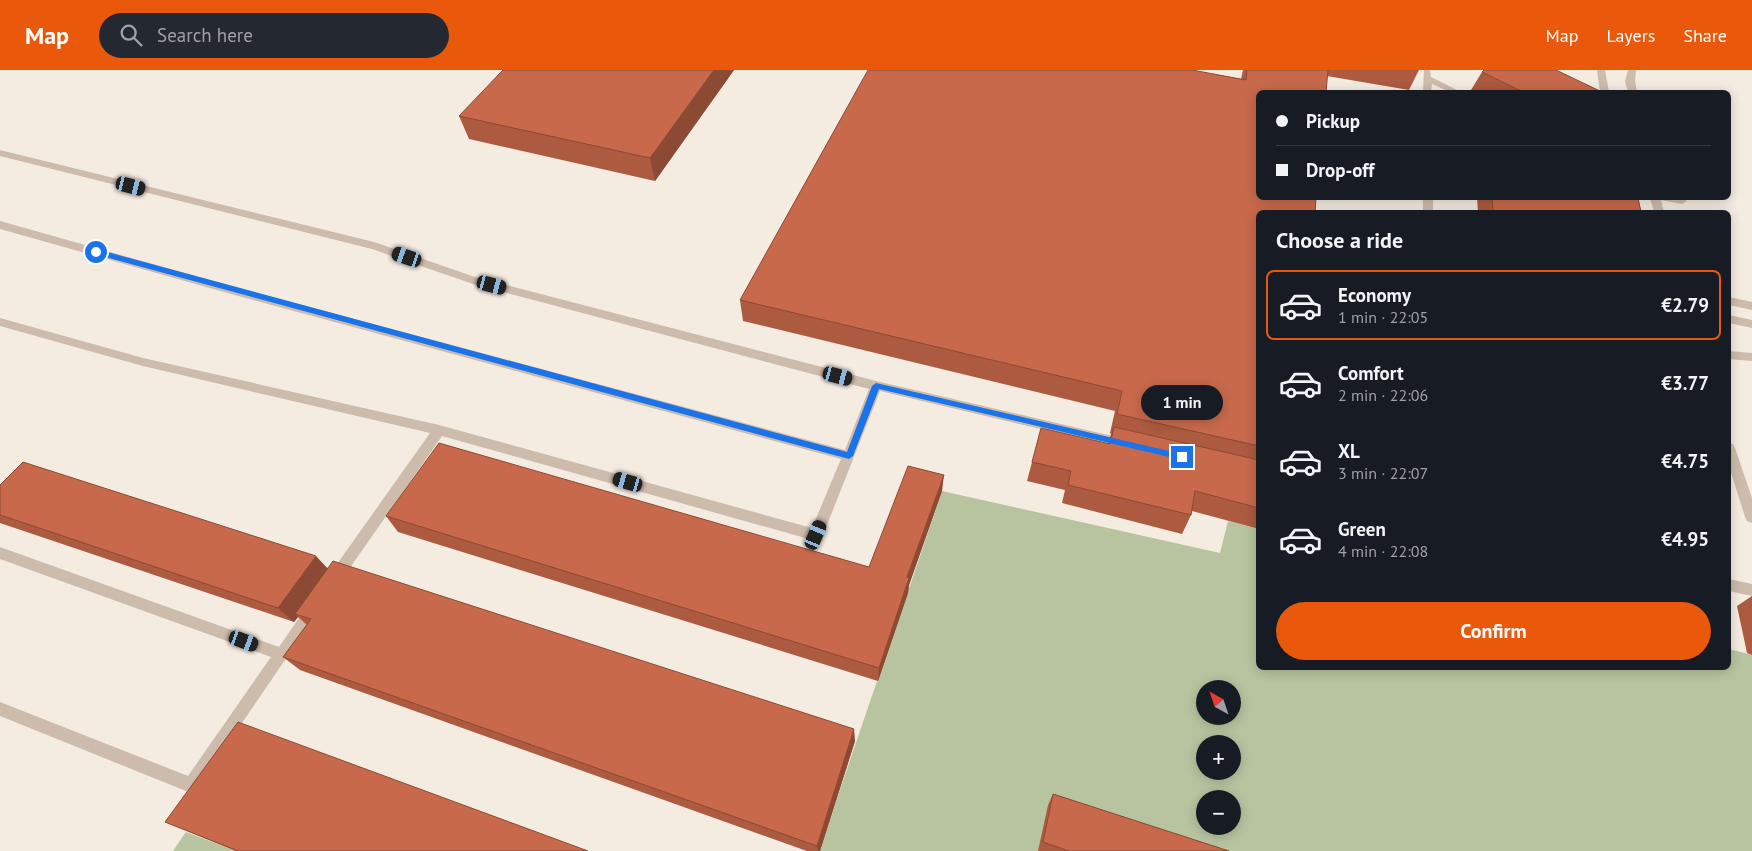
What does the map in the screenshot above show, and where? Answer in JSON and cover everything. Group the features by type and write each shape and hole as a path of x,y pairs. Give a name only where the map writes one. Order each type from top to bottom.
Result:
{"lane":[{"path":"1601,70 1605,90"},
{"path":"1632,70 1630,81 1632,90"},
{"path":"1427,74 1427,90"},
{"path":"1427,74 1453,90"},
{"path":"0,153 374,246 473,280 876,386 1134,446"},
{"path":"0,225 240,292 849,456"},
{"path":"1731,301 1752,306"},
{"path":"1731,319 1752,324"},
{"path":"0,322 143,362 439,430 816,535 876,386"},
{"path":"1731,355 1752,357"},
{"path":"0,710 191,785 439,430"},
{"path":"1731,454 1752,517"},
{"path":"0,553 281,654"},
{"path":"1731,585 1752,590"}],"green space":[{"path":"942,491 1220,553 1228,521 1256,528 1256,670 1731,670 1731,650 1752,655 1752,851 820,851"},
{"path":"186,832 236,851 173,851"}],"building":[{"path":"503,70 714,70 650,158 459,116"},
{"path":"868,70 1192,70 1246,80 1247,70 1328,70 1326,90 1256,90 1256,200 1316,200 1315,210 1256,210 1256,445 1117,414 1122,391 740,300"},
{"path":"1484,70 1556,70 1598,90 1519,90 1482,72"},
{"path":"1492,200 1638,200 1641,210 1493,210"},
{"path":"1114,427 1256,459 1256,507 1195,491 1191,515 1068,485 1071,471 1032,462 1041,428 1110,444"},
{"path":"439,443 869,567 908,466 944,475 907,577 909,578 879,668 386,516"},
{"path":"23,462 316,556 278,608 0,515 0,485"},
{"path":"333,561 854,729 817,846 283,657 311,619 295,614"},
{"path":"238,722 588,851 238,851 165,822"},
{"path":"1053,794 1229,851 1069,851 1043,842"}],"route":[{"path":"96,252 849,456 876,386 1182,457"}]}
